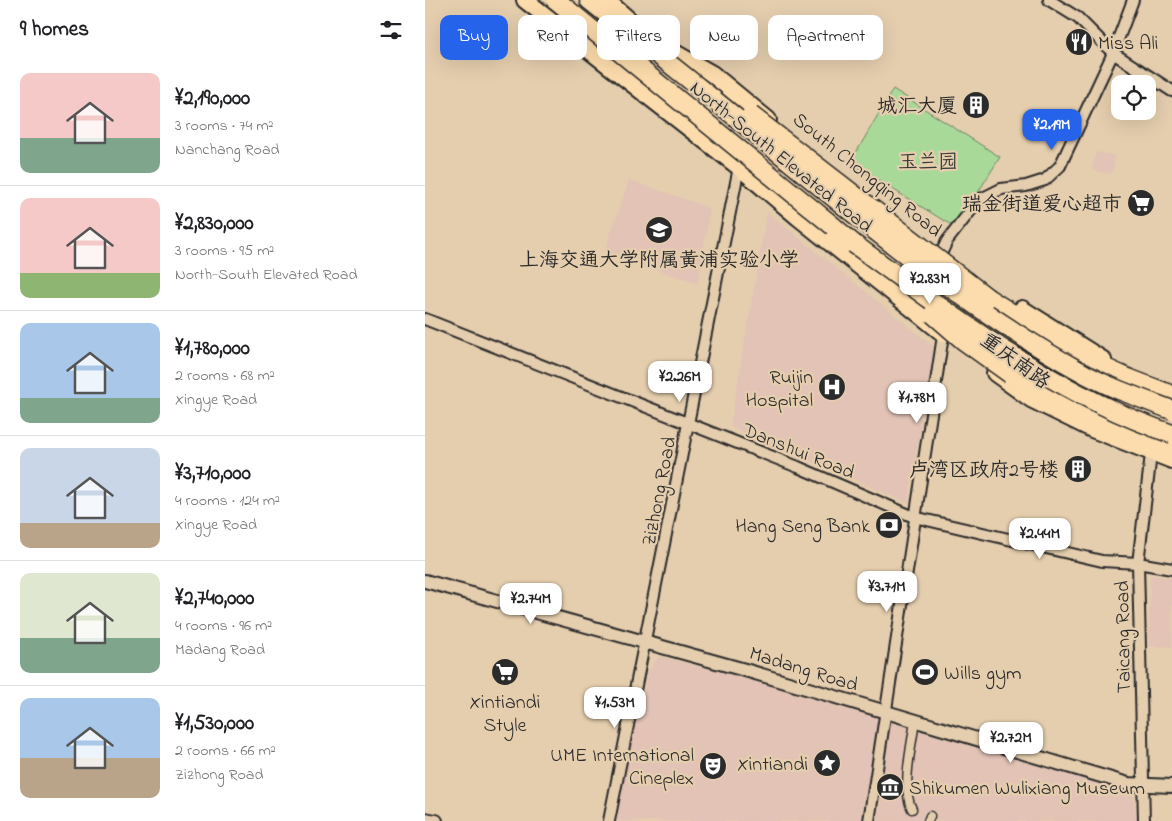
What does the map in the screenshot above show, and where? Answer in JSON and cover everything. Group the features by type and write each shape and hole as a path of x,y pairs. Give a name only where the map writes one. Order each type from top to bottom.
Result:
{"highway":[{"name":"North-South Elevated Road","path":"556,0 854,244 953,316 1065,388 1111,410 1172,434"},
{"name":"North-South Elevated Road","path":"589,0 610,15"},
{"name":"North-South Elevated Road","path":"670,60 904,254 962,297 1079,370 1134,396 1172,408"},
{"path":"674,60 731,100 989,298 1079,356 1128,378 1172,394"},
{"path":"854,244 964,341 1010,374 1058,402 1172,450"}],"main road":[{"name":"重庆南路","path":"525,0 739,167 798,217 944,334 1031,400 1092,429 1151,454 1172,460"},
{"name":"South Chongqing Road","path":"606,0 621,15"},
{"name":"South Chongqing Road","path":"680,58 712,74 939,258 1101,359 1172,386"},
{"path":"671,60 808,173 940,275 1013,325 1076,364 1172,408"},
{"path":"727,87 734,110"},
{"path":"944,334 985,350 1071,396 1172,439"}],"street":[{"path":"1049,0 1078,18 1113,53 1172,91"},
{"path":"869,821 914,517 944,334 939,258 947,241 979,200 1001,189 1026,186 1045,180 1060,166 1113,53 1133,0"},
{"name":"Zizhong Road","path":"609,821 739,167"},
{"name":"Danshui Road","path":"425,319 798,467 914,517 1103,561 1138,563 1172,569"},
{"name":"Taicang Road","path":"1143,821 1138,563 1151,454"},
{"name":"Madang Road","path":"425,581 745,670 1128,784 1172,786"},
{"path":"912,809 908,803 908,774 915,721"},
{"path":"425,819 436,821"}],"shaded area":[{"path":"1096,152 1115,156 1112,174 1092,170"},
{"name":"上海交通大学附属黄浦实验小学","path":"629,180 710,208 698,283 604,253"},
{"name":"Ruijin Hospital","path":"767,212 934,347 908,503 730,427"},
{"path":"1150,575 1172,578 1172,647 1149,646"},
{"name":"Xintiandi","path":"659,656 729,674 1133,794 1137,821 614,821 648,671"}],"green space":[{"name":"玉兰园","path":"893,89 1000,157 956,228 850,163"}],"place":[{"name":"Miss Ali","path":"1079,42"},
{"name":"城汇大厦","path":"976,105"},
{"name":"瑞金街道爱心超市","path":"1141,203"},
{"name":"上海交通大学附属黄浦实验小学","path":"659,230"},
{"name":"Ruijin Hospital","path":"832,387"},
{"name":"卢湾区政府2号楼","path":"1078,469"},
{"name":"Hang Seng Bank","path":"889,525"},
{"name":"Xintiandi Style","path":"505,672"},
{"name":"Wills gym","path":"925,672"},
{"name":"Xintiandi","path":"827,763"},
{"name":"UME International Cineplex","path":"713,766"},
{"name":"Shikumen Wulixiang Museum","path":"890,787"}]}
